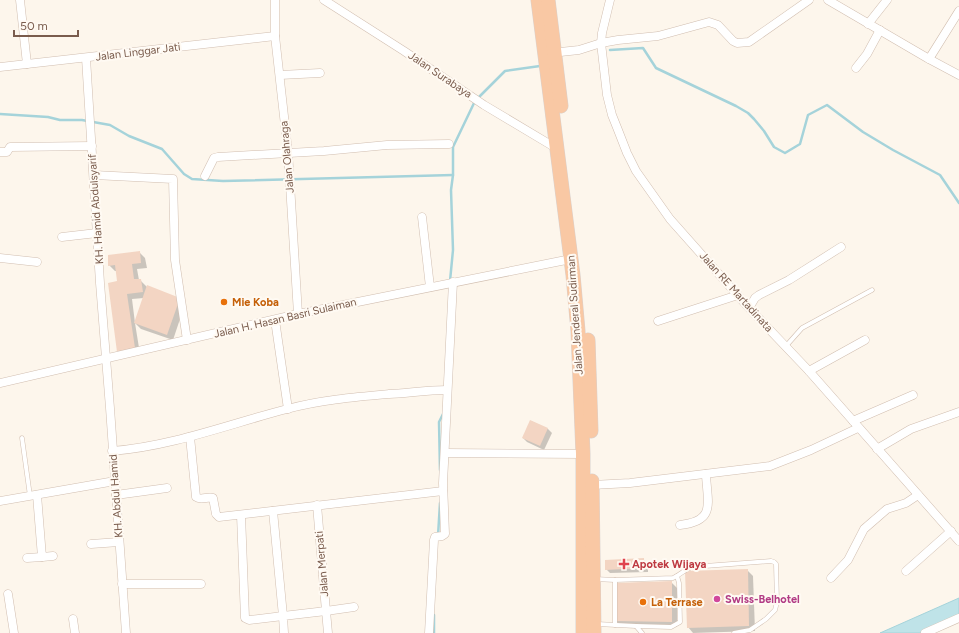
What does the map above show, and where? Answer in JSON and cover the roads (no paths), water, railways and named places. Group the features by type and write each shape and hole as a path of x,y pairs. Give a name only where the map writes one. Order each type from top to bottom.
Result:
{"highway":[{"name":"Jalan Jenderal Sudirman","path":"538,0 550,53 586,318 591,401 592,486 588,579 583,633"},
{"name":"Jalan Jenderal Sudirman","path":"548,0 556,148 571,258 578,331 588,579 594,629"}],"street":[{"path":"20,0 27,64"},
{"name":"Jalan Olahraga","path":"275,0 275,36 288,152 298,314"},
{"name":"Jalan Surabaya","path":"324,0 450,81 484,105 556,148"},
{"name":"Jalan RE Martadinata","path":"610,0 601,43 607,95 612,116 636,171 670,219 749,308 809,371 959,540"},
{"path":"550,53 579,50 601,43 658,36 709,22 718,25 733,41 737,43 749,42 809,0"},
{"path":"828,0 959,75"},
{"path":"868,24 887,0"},
{"path":"929,59 959,11"},
{"path":"856,68 867,54 880,30"},
{"name":"Jalan Linggar Jati","path":"0,67 275,36"},
{"name":"KH. Hamid Abdulsyarif","path":"86,58 106,359"},
{"path":"280,75 320,73"},
{"path":"205,176 214,158 216,157 324,151 387,145 449,144"},
{"path":"0,152 7,152 10,147 92,146"},
{"path":"94,175 173,179 175,260 187,340"},
{"path":"422,217 430,286"},
{"path":"62,236 97,233"},
{"path":"749,308 753,300 759,295 789,280 841,247"},
{"path":"0,258 37,262"},
{"name":"Jalan H. Hasan Basri Sulaiman","path":"0,383 298,314 571,258"},
{"path":"429,633 434,543 445,531 440,492 445,453 444,390 451,283"},
{"path":"658,321 738,295"},
{"path":"275,320 288,408"},
{"path":"809,371 865,340"},
{"name":"KH. Abdul Hamid","path":"106,359 126,633"},
{"path":"112,451 144,447 190,437 288,408 345,398 444,390"},
{"path":"592,486 706,474 775,464 810,450 855,424 913,395"},
{"path":"877,449 911,429 959,412"},
{"path":"190,437 196,497 199,499 210,497 213,498 218,517 440,492"},
{"path":"445,453 583,454"},
{"path":"680,525 695,522 704,517 707,513 706,474"},
{"path":"0,501 115,481"},
{"path":"116,495 167,488"},
{"path":"33,495 42,557"},
{"path":"831,578 848,560 864,529 887,509 906,503 918,495"},
{"name":"Jalan Merpati","path":"240,515 246,618 250,620 326,611 316,505"},
{"path":"273,511 284,633"},
{"path":"906,571 951,531"},
{"path":"91,544 119,542"},
{"path":"27,558 53,556"},
{"path":"122,584 201,584"},
{"path":"8,594 14,633"},
{"path":"328,633 326,611 354,607"},
{"path":"925,633 959,618"},
{"path":"73,619 74,633"}],"lane":[{"path":"786,347 802,328 872,290"},
{"path":"22,438 33,495"},
{"path":"588,579 615,580 668,578 677,576 687,568 771,561 774,562 776,564 777,602 775,610 766,619 750,630 734,633"},
{"path":"594,629 615,625 671,627 680,622 679,583 677,576"},
{"path":"615,580 615,625"},
{"path":"636,626 642,633"}],"water":[{"path":"959,598 959,616 920,633 880,633"}],"waterway":[{"path":"610,50 643,48 656,68 748,113 764,131 774,147 785,153 800,144 808,115 827,105 863,132 940,175 959,203"},
{"path":"450,281 453,250 451,190 453,175 453,147 475,101 505,71 540,66"},
{"path":"0,114 48,117 60,120 82,120 110,125 129,136 162,149 184,174 192,179 223,181 453,175"},
{"path":"440,470 439,422 443,414"},
{"path":"438,536 440,503"},
{"path":"434,615 434,633"}],"place":[{"name":"Mie Koba","path":"224,302"},
{"name":"Apotek Wijaya","path":"624,564"},
{"name":"Swiss-Belhotel","path":"717,599"},
{"name":"La Terrase","path":"643,602"}]}
